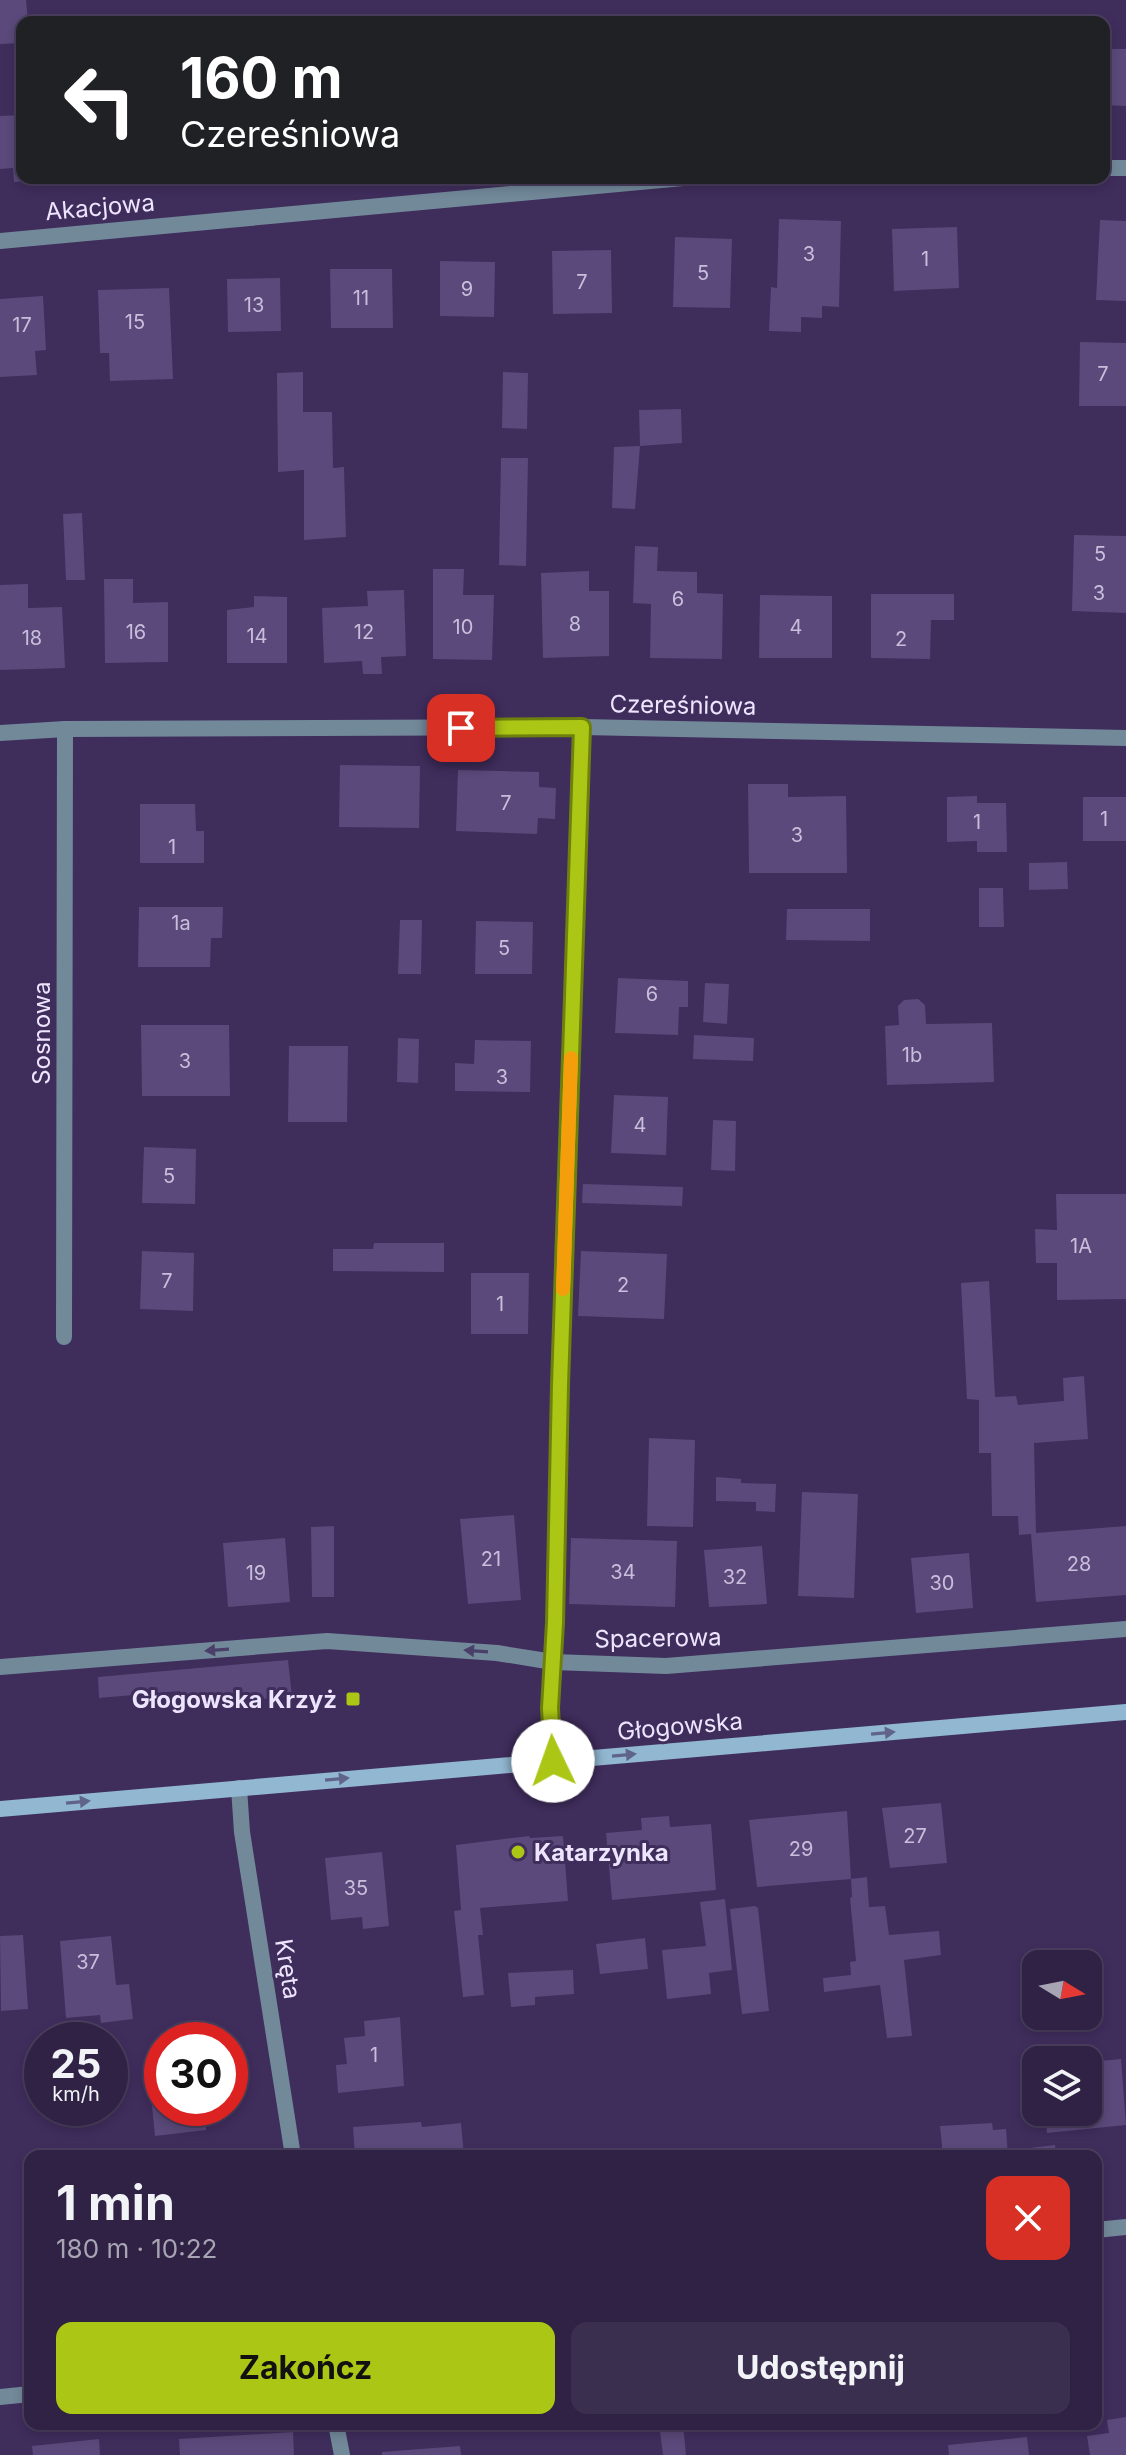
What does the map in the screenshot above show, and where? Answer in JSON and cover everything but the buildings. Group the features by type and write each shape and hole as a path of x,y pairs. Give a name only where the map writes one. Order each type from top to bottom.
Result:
{"street":[{"name":"Akacjowa","path":"0,241 618,184"},
{"name":"Czereśniowa","path":"0,733 65,729 582,727 1126,738"},
{"path":"553,1761 550,1708 582,727"},
{"name":"Sosnowa","path":"64,1337 65,729"},
{"name":"Spacerowa","path":"0,1667 327,1641 497,1653 553,1662 666,1666 1126,1629"},
{"name":"Głogowska","path":"0,1809 1126,1712"},
{"name":"Kręta","path":"239,1788 242,1832 292,2150"},
{"path":"1102,2229 1126,2227"},
{"path":"0,2397 24,2395"},
{"path":"337,2430 342,2455"}],"slow traffic":[{"path":"563,1289 571,1058"}],"place":[{"name":"Głogowska Krzyż","path":"353,1699"},
{"name":"Katarzynka","path":"518,1852"}],"route":[{"path":"461,728 582,727 550,1708 553,1761"}]}
